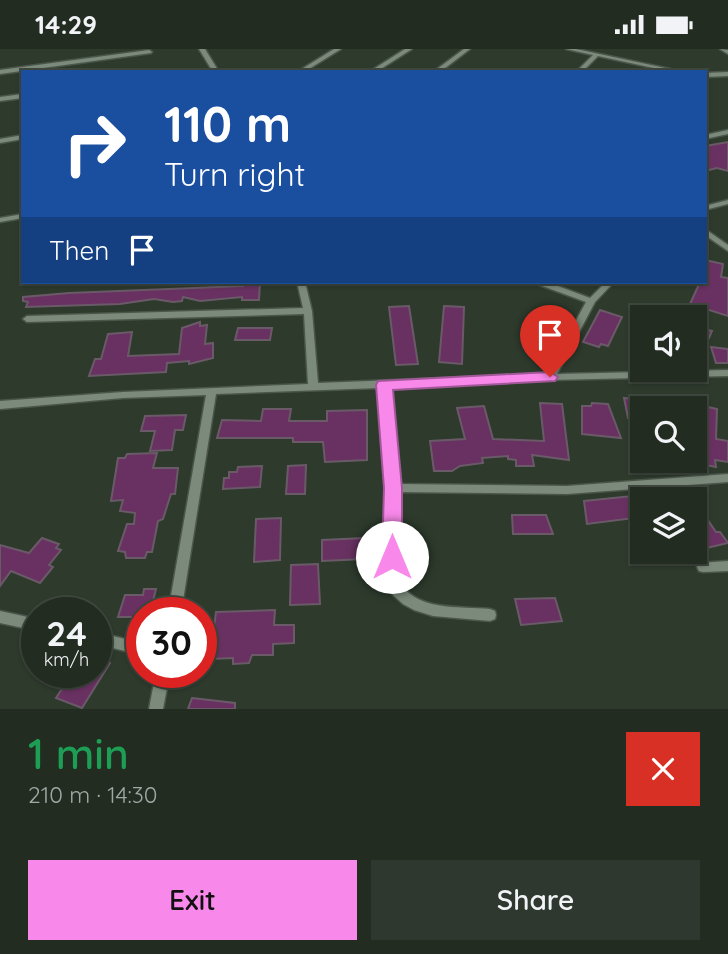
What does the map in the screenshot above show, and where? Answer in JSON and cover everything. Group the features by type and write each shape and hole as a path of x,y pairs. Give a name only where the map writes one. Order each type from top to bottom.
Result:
{"street":[{"path":"202,49 215,70"},
{"path":"303,70 338,49"},
{"path":"375,70 409,49"},
{"path":"439,70 467,49"},
{"path":"569,49 661,70"},
{"path":"723,49 728,51"},
{"path":"0,72 149,52"},
{"path":"581,70 596,55"},
{"path":"708,75 728,74"},
{"path":"708,75 728,83"},
{"path":"0,100 21,96"},
{"path":"707,137 728,132"},
{"path":"0,141 21,137"},
{"path":"707,207 728,202"},
{"path":"0,220 21,216"},
{"path":"707,232 728,249"},
{"path":"301,284 308,311 313,388"},
{"path":"545,284 591,301"},
{"path":"550,377 591,301 608,284"},
{"path":"27,319 308,311"},
{"path":"0,405 212,391 550,377 728,373"},
{"path":"384,385 393,488 392,579 396,592 414,605 490,615"},
{"path":"176,597 212,391"},
{"path":"393,488 567,490 728,478"},
{"path":"703,567 728,566"},
{"path":"0,617 21,622"},
{"path":"156,709 160,688"}],"building":[{"path":"728,142 728,171 717,168 707,170 707,146"},
{"path":"707,260 723,264 721,277 728,278 728,316 707,309 707,305 690,304 699,284 707,284"},
{"path":"260,284 259,300 242,300 242,297 200,301 183,297 182,301 173,302 154,299 120,304 26,307 28,302 23,301 23,297 69,293"},
{"path":"409,306 418,364 396,365 389,307"},
{"path":"444,306 464,307 462,364 439,362"},
{"path":"600,310 622,317 608,346 601,344 599,347 583,342"},
{"path":"200,322 200,326 207,325 205,344 213,343 213,358 189,364 189,361 167,363 166,372 89,376 95,359 101,359 108,334 132,332 128,356 179,354 182,328"},
{"path":"238,328 272,328 270,340 235,340"},
{"path":"707,330 712,331 707,343"},
{"path":"711,347 728,349 728,363 716,363"},
{"path":"624,398 630,399 628,418"},
{"path":"540,403 562,404 569,460 532,455 534,466 516,466 516,460 508,459 508,456 482,458 483,463 460,466 452,471 434,471 430,441 465,439 457,408 484,406 493,439 544,441"},
{"path":"592,403 608,404 621,438 582,434 582,406 591,406"},
{"path":"707,407 717,409 716,439 728,441 728,462 715,460 716,467 707,465"},
{"path":"263,409 291,409 289,421 327,421 327,411 367,410 367,460 325,462 323,442 293,442 293,438 217,438 222,420 261,421"},
{"path":"186,415 183,430 175,430 172,450 150,451 155,431 141,431 145,416"},
{"path":"157,453 153,468 178,468 175,494 171,494 163,519 158,521 152,552 147,552 145,558 126,558 125,552 118,551 127,524 134,524 135,513 120,511 123,500 111,501 118,458 125,458 127,454"},
{"path":"306,465 305,494 286,494 288,466"},
{"path":"262,466 260,487 223,489 224,478 229,478 229,472 237,472 238,467"},
{"path":"630,496 630,519 587,524 584,501"},
{"path":"512,515 546,515 553,534 513,534"},
{"path":"281,518 280,560 254,562 256,519"},
{"path":"707,519 716,532 720,532 728,543 707,548"},
{"path":"42,538 59,544 56,548 61,550 49,565 53,567 40,583 11,571 0,586 0,545 29,553"},
{"path":"364,538 365,559 322,561 322,540"},
{"path":"318,564 320,604 290,605 291,565"},
{"path":"144,589 156,589 154,597 126,597 126,617 118,617 125,595 143,595"},
{"path":"555,598 562,621 521,625 515,599"},
{"path":"275,610 274,625 294,625 294,643 273,644 273,655 252,655 249,663 233,664 233,658 217,659 217,612"},
{"path":"63,688 94,688 82,708 56,698"},
{"path":"192,698 235,703 235,709 188,709"}],"route":[{"path":"392,557 393,488 384,385 550,377"}]}
